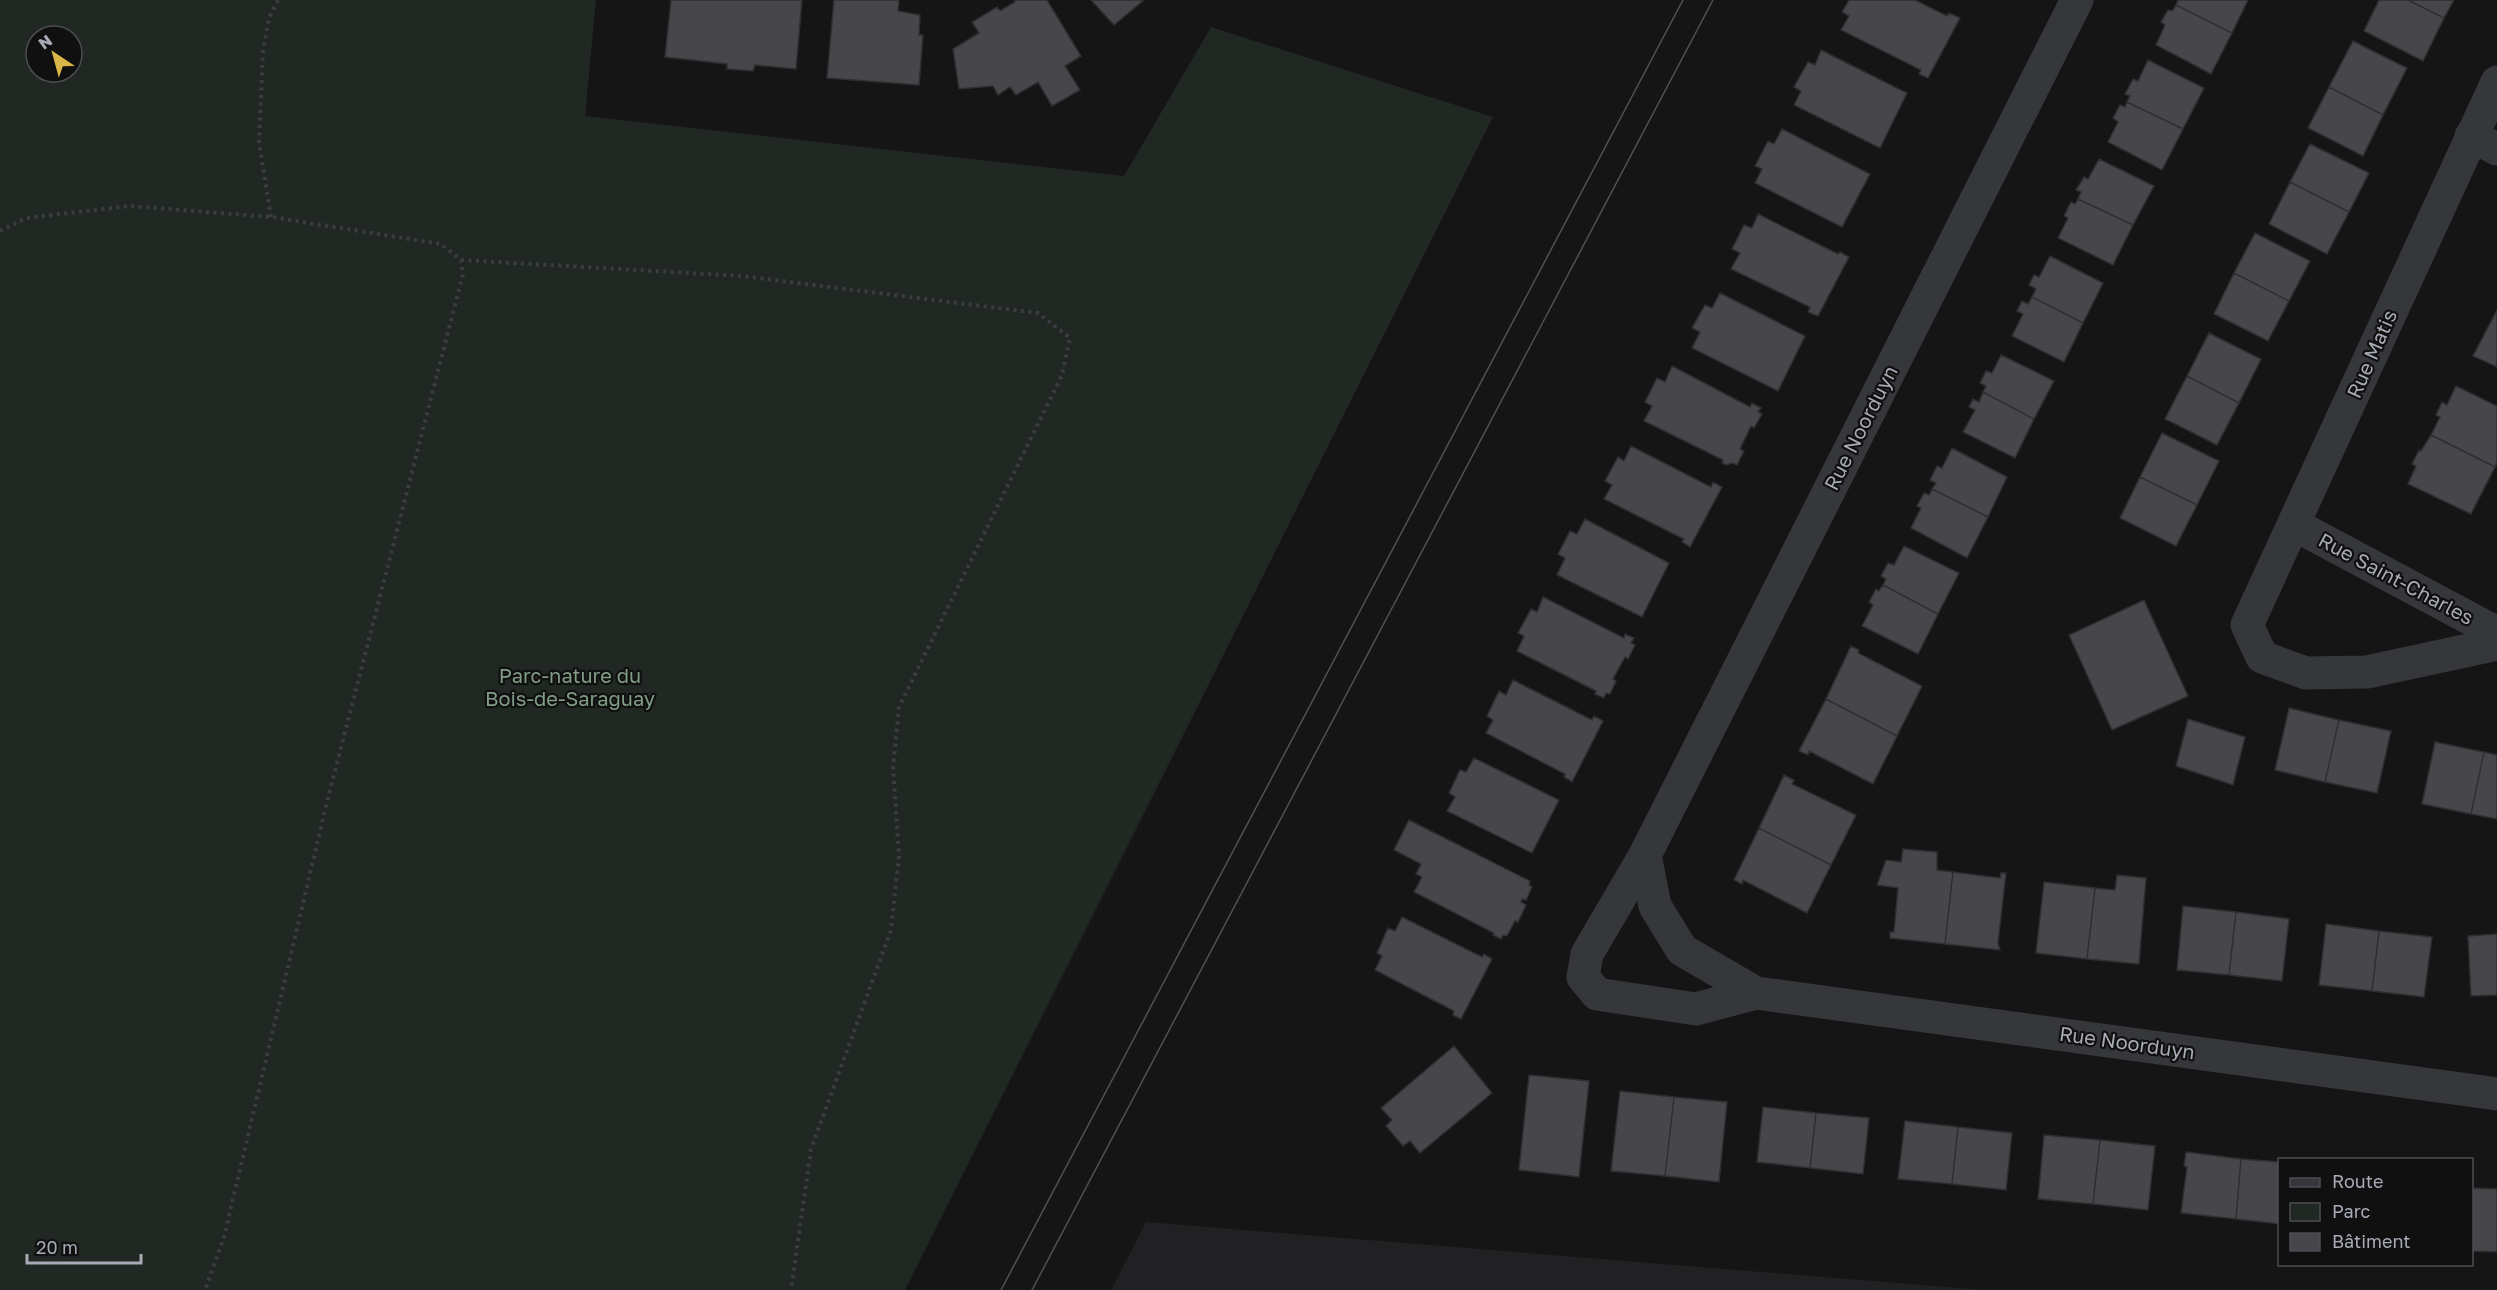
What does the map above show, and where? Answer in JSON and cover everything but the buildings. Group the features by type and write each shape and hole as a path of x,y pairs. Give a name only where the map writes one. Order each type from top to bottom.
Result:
{"street":[{"name":"Rue Noorduyn","path":"1756,993 1696,1009 1597,994 1583,977 1587,954 1645,855 2077,0"},
{"name":"Rue Matis","path":"2247,625 2484,142 2497,82"},
{"name":"Rue Saint-Charles","path":"2295,525 2497,633"},
{"name":"Rue Saint-Charles","path":"2247,625 2262,657 2306,673 2367,672 2497,644"},
{"name":"Rue Noorduyn","path":"1645,855 1655,906 1682,950 1756,993 2497,1094"}],"path":[{"path":"271,217 259,142 263,51 269,18 278,0"},
{"path":"0,231 26,218 129,206 271,217 441,244 461,260 742,276 1038,313 1070,338 1062,375 899,707 892,768 899,856 891,930 811,1149 790,1290"},
{"path":"205,1290 224,1237 327,802 463,274 461,260"}],"shaded area":[{"path":"1146,1222 1984,1290 1111,1290"}],"green space":[{"name":"Parc-nature du Bois-de-Saraguay","path":"0,0 596,0 585,116 1124,176 1211,27 1493,117 905,1290 0,1290"}],"tram line":[{"path":"1001,1290 1683,0"},
{"path":"1032,1290 1713,0"}]}
